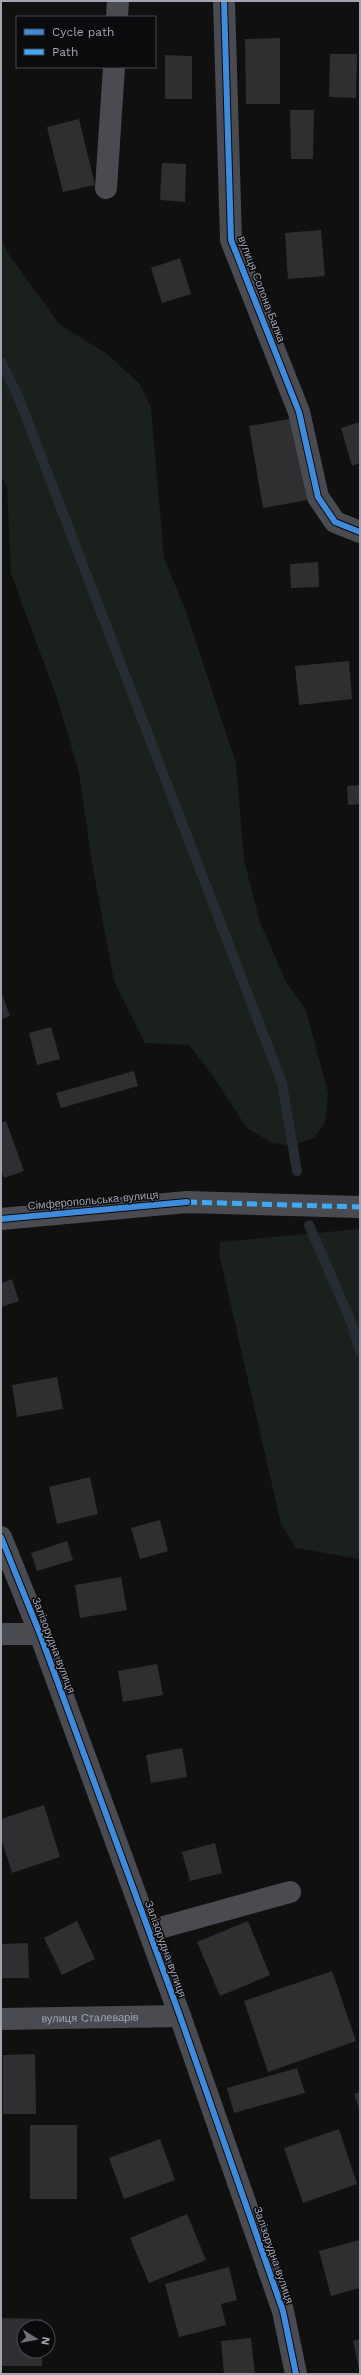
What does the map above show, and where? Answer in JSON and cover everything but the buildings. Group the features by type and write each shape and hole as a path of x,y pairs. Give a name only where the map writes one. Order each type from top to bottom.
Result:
{"street":[{"path":"117,16 118,1"},
{"name":"вулиця Солона Балка","path":"224,1 230,240 299,412 318,497 335,522 360,532"},
{"path":"106,188 114,68"},
{"name":"Сімферопольська вулиця","path":"1,1219 187,1202 360,1207"},
{"name":"Залізорудна вулиця","path":"1,1536 40,1634 180,2016 283,2311 296,2374"},
{"path":"1,1634 40,1634"},
{"path":"149,1931 290,1892"},
{"name":"вулиця Сталеварів","path":"1,2019 180,2016"}],"shaded area":[{"path":"1,237 8,253 59,324 107,354 139,383 151,407 164,558 185,609 236,763 244,860 260,922 286,982 306,1010 328,1093 325,1122 315,1137 291,1146 272,1143 247,1128 210,1072 189,1045 145,1043 114,981 92,863 79,772 58,701 11,574 7,486 1,476"},
{"path":"360,1229 360,1558 354,1558 296,1548 281,1524 219,1253 220,1242"}],"waterway":[{"path":"1,362 18,396 282,1083 297,1171"},
{"path":"309,1225 352,1324 360,1351"}],"marked path":[{"path":"187,1202 360,1207"}],"cycle path":[{"path":"224,1 231,240 299,412 318,497 335,522 360,532"},
{"path":"1,1219 187,1202"},
{"path":"1,1537 40,1634 180,2016 283,2311 296,2374"}]}
